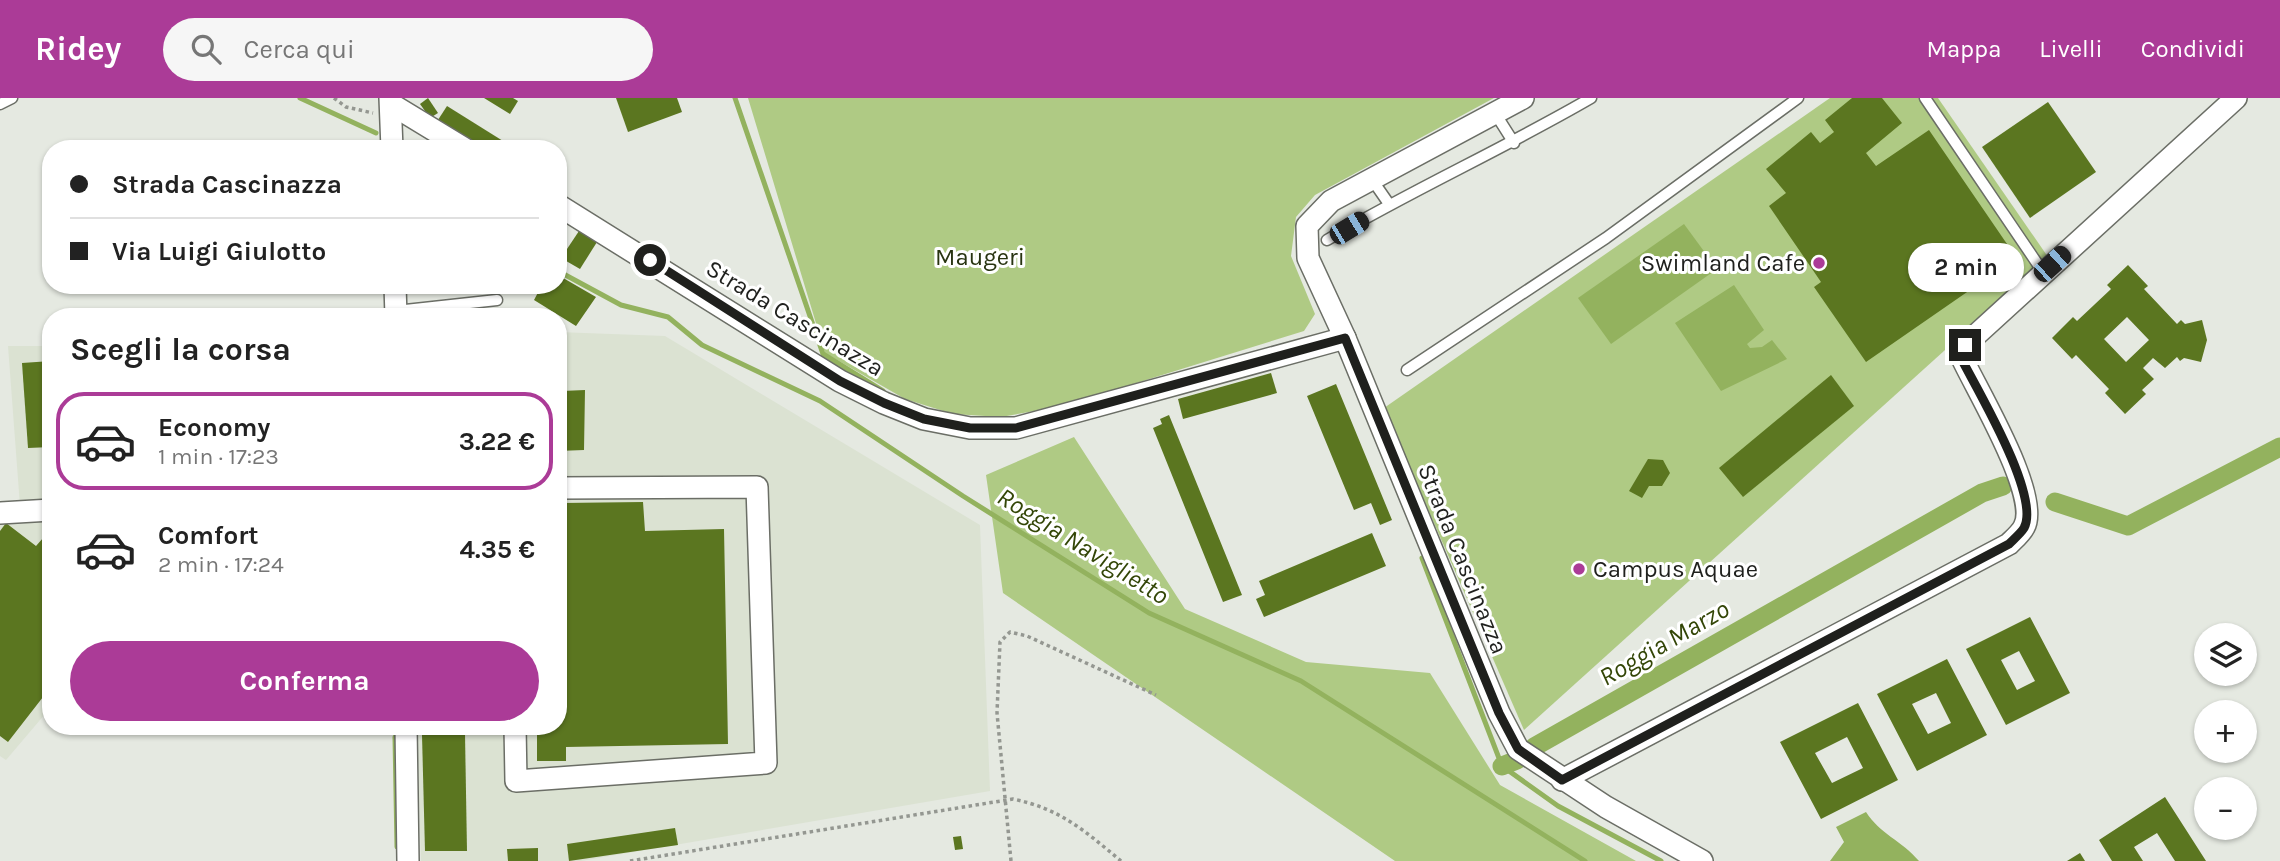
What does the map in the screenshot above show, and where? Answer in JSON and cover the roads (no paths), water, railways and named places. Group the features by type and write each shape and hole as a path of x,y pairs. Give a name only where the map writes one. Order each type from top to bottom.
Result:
{"street":[{"name":"Strada Cascinazza","path":"1523,98 1371,177 1331,201 1307,226 1308,258 1345,338 1499,713 1518,749 1562,780 1702,861"},
{"path":"1562,780 2009,544 2025,526 2026,505 2021,477 1962,360 1965,345 2236,98"},
{"path":"391,101 392,140"},
{"path":"391,101 452,140"},
{"name":"Strada Cascinazza","path":"567,211 840,381 924,419 970,428 1016,428 1345,338"},
{"path":"515,735 516,781 766,764 757,487 567,488"},
{"path":"0,513 42,511"},
{"path":"405,735 408,861"}],"lane":[{"path":"0,104 12,98"},
{"path":"1327,240 1389,204 1514,143 1591,98"},
{"path":"1407,370 1606,238 1798,98"},
{"path":"1925,98 2043,272"},
{"path":"1495,113 1514,143"},
{"path":"1371,177 1389,204"},
{"path":"439,308 497,300"}],"waterway":[{"name":"Roggia Naviglietto","path":"300,98 376,133"},
{"path":"735,98 823,354 883,391"},
{"name":"Roggia Naviglietto","path":"567,276 621,305 668,317 702,345 820,401 963,496 1149,613 1301,681 1585,861"},
{"name":"Roggia Marzo","path":"2055,502 2128,526 2280,447"},
{"name":"Roggia Marzo","path":"1534,747 1982,493 2003,486"},
{"path":"1422,558 1502,766 1558,806 1661,861"},
{"path":"395,737 397,847"},
{"name":"Roggia Marzo","path":"1502,766 1517,760"}],"place":[{"name":"Swimland Cafe","path":"1819,263"},
{"name":"Campus Aquae","path":"1579,569"}],"park label":[{"name":"Maugeri","path":"980,257"}]}
